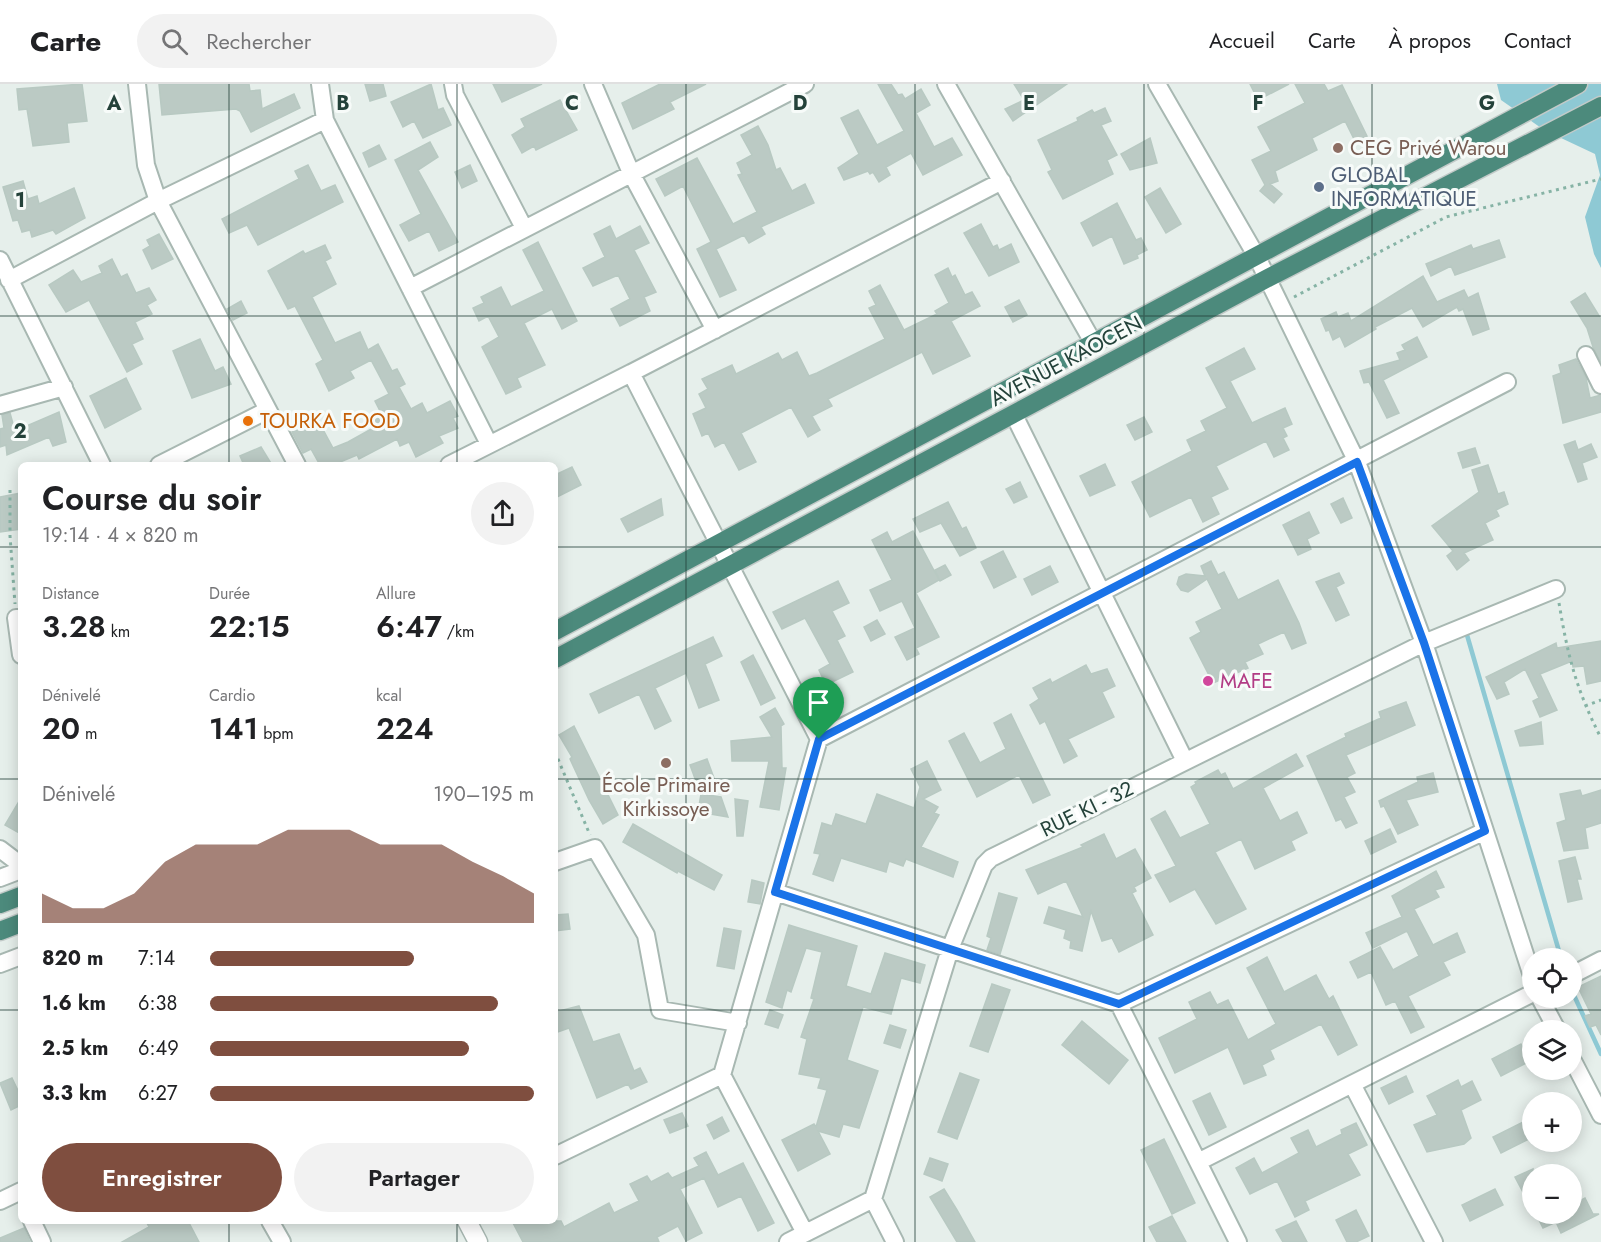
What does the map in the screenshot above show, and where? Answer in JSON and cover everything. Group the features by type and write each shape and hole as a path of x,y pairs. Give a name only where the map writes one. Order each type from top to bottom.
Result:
{"highway":[{"name":"AVENUE KAOCEN","path":"558,629 1578,84"},
{"name":"AVENUE KAOCEN","path":"558,657 1268,278 1601,106"},
{"path":"0,904 18,897"},
{"path":"0,931 18,924"}],"street":[{"path":"137,84 146,165 158,201 295,462"},
{"path":"320,84 325,120 489,444"},
{"path":"453,84 455,95 524,228"},
{"path":"593,84 632,175 715,330"},
{"path":"410,288 805,84"},
{"path":"946,84 1094,344"},
{"path":"1161,85 1268,278 1357,462 1424,643 1523,948"},
{"path":"101,462 3,269 158,201 325,120"},
{"path":"455,462 1002,181"},
{"path":"1586,355 1601,385"},
{"path":"631,373 819,739 722,1076 805,1233"},
{"path":"819,739 1357,462 1507,382"},
{"path":"0,405 64,387"},
{"path":"165,462 268,410"},
{"path":"1014,415 1185,761"},
{"name":"RUE KI - 32","path":"873,1199 950,950 984,865 991,858 1424,643 1556,589"},
{"path":"775,892 1119,1004 1485,831"},
{"path":"558,861 595,848 646,934 660,1010 738,1023"},
{"path":"0,849 18,865"},
{"path":"0,878 18,869"},
{"path":"0,964 18,957"},
{"path":"1582,970 1601,960"},
{"path":"1198,1162 1522,999"},
{"path":"1119,1004 1238,1242"},
{"path":"558,1155 722,1076"},
{"path":"1582,1078 1601,1115"},
{"path":"1352,1084 1434,1242"},
{"path":"0,1201 18,1195"},
{"path":"788,1242 873,1199 895,1242"},
{"path":"33,1224 42,1242"},
{"path":"272,1224 282,1242"},
{"path":"469,1224 478,1242"}],"path":[{"path":"1281,304 1446,217 1601,179"},
{"path":"10,490 10,536 18,609"},
{"path":"1556,589 1569,664 1585,706 1601,738"},
{"path":"1585,706 1601,700"},
{"path":"558,759 595,848"}],"water":[{"path":"1497,84 1601,84 1601,268 1594,254 1585,217 1600,175 1595,154 1544,130 1501,100"}],"building":[{"path":"82,84 87,121 67,123 69,142 33,146 27,109 19,110 17,89"},
{"path":"159,84 249,84 250,91 260,90 262,109 294,94 300,108 251,132 240,111 236,109 162,115"},
{"path":"365,84 383,84 386,96 370,101"},
{"path":"431,84 438,110 443,108 451,125 423,138 414,121 403,127 391,102"},
{"path":"493,84 542,84 502,102"},
{"path":"660,84 706,84 670,102 674,109 633,129 622,103"},
{"path":"878,84 891,84 898,95 902,94 905,99 921,89 930,105 916,113 934,147 952,138 962,155 923,175 911,153 886,167 890,175 879,182 873,172 870,174 868,171 844,180 838,168 859,154 841,118 858,110 877,145 904,131"},
{"path":"1014,84 1067,84 1013,121 1005,109 1024,100"},
{"path":"1250,84 1289,84 1258,100"},
{"path":"1295,84 1324,84 1328,91 1342,85 1367,136 1355,141 1345,121 1312,138 1317,150 1275,171 1278,181 1270,184 1282,194 1274,203 1260,191 1265,185 1252,160 1271,151 1258,127 1305,103"},
{"path":"560,100 577,130 536,150 534,146 522,153 512,135 525,127 521,119"},
{"path":"1105,108 1111,121 1101,125 1117,155 1107,160 1113,174 1063,199 1048,172 1052,170 1038,140 1078,121 1077,118 1092,110 1094,113"},
{"path":"758,126 768,145 776,170 780,168 792,191 805,184 814,203 761,227 765,234 749,243 744,235 716,249 736,290 720,297 697,249 711,242 683,186 665,196 656,179 697,158 733,224 757,212 738,175 742,174 737,163 752,155 741,135"},
{"path":"1150,138 1157,163 1130,170 1121,154"},
{"path":"430,142 438,157 418,170 458,242 439,251 429,231 409,241 400,225 421,214 395,160"},
{"path":"379,145 386,159 369,167 363,153"},
{"path":"308,165 321,191 335,185 343,202 258,245 247,225 229,233 222,219 299,179 295,171"},
{"path":"470,165 477,181 462,188 455,172"},
{"path":"23,181 28,199 37,196 39,204 74,188 85,218 56,234 53,230 32,237 30,230 22,232 18,220 13,221 3,187"},
{"path":"1160,188 1181,224 1166,233 1145,197"},
{"path":"1117,203 1136,240 1141,238 1147,250 1137,255 1138,258 1124,264 1112,236 1093,246 1081,223"},
{"path":"981,224 993,247 997,245 999,250 1011,244 1019,262 989,276 964,233"},
{"path":"610,226 616,239 640,226 649,243 634,250 656,292 644,297 650,311 620,326 611,309 630,299 618,275 593,286 583,268 605,257 594,234"},
{"path":"159,234 173,259 152,269 143,250 150,246 147,240"},
{"path":"1499,240 1505,257 1455,275 1451,266 1431,276 1426,264 1471,245 1473,249"},
{"path":"538,242 577,321 562,329 552,309 524,323 545,365 517,378 521,387 506,394 482,347 499,337 488,316 479,321 473,308 484,303 481,297 501,287 511,307 544,291 523,250"},
{"path":"325,245 331,258 325,261 336,284 312,297 335,343 360,332 368,350 378,344 392,371 397,369 405,384 399,387 411,409 422,403 427,413 450,401 458,416 453,418 458,428 439,436 443,443 416,457 409,442 400,446 397,439 359,459 357,455 340,462 318,462 311,449 303,453 292,432 308,424 311,429 320,424 333,448 375,427 371,419 381,413 375,401 389,394 371,360 350,371 354,378 329,391 316,364 323,360 295,306 288,309 268,271 303,251 305,254"},
{"path":"112,259 121,277 127,274 136,293 149,288 156,300 147,305 152,314 135,322 143,339 132,344 142,364 127,372 89,300 66,312 49,285 73,270 81,282 102,273 99,266"},
{"path":"948,268 952,277 955,275 965,295 972,292 980,306 951,321 970,356 933,374 922,352 828,399 832,406 812,416 820,430 808,437 791,407 741,433 756,462 739,470 724,442 715,447 708,433 702,436 693,414 706,408 699,394 708,389 702,379 732,365 736,374 778,353 782,360 797,352 809,376 817,373 885,339 869,308 876,305 869,291 880,285 904,330 937,314 935,311 949,303 935,275"},
{"path":"1423,276 1437,302 1464,290 1468,298 1478,293 1489,329 1473,335 1463,309 1459,311 1457,307 1423,327 1412,308 1375,327 1376,329 1345,347 1340,336 1333,340 1329,330 1326,331 1321,319 1336,312 1338,317 1348,313 1351,321"},
{"path":"1585,293 1601,319 1601,362 1587,328 1571,302"},
{"path":"1019,300 1027,315 1013,322 1005,307"},
{"path":"241,301 247,313 233,320 227,309"},
{"path":"1417,337 1427,357 1383,380 1399,413 1387,418 1369,382 1364,383 1360,371 1400,360 1397,353 1405,350 1402,345"},
{"path":"200,339 215,371 223,367 231,384 192,398 173,351"},
{"path":"1244,348 1255,369 1230,381 1252,423 1285,408 1292,424 1283,428 1287,436 1283,438 1289,450 1274,457 1266,441 1216,466 1228,489 1211,497 1219,514 1203,522 1191,497 1150,517 1132,482 1192,451 1187,440 1206,431 1201,421 1227,408 1206,368"},
{"path":"1576,359 1586,378 1590,398 1601,395 1601,412 1563,423 1553,376 1561,373 1559,365"},
{"path":"126,378 141,409 105,428 90,396"},
{"path":"59,412 66,442 53,446 49,437 7,455 6,445 0,447 0,429 4,428 2,415 10,413 15,431"},
{"path":"1144,417 1152,432 1135,440 1127,425"},
{"path":"1575,441 1578,450 1591,444 1597,457 1582,463 1587,479 1578,482 1564,445"},
{"path":"261,447 270,462 243,462 240,456"},
{"path":"1475,448 1480,463 1463,468 1458,453"},
{"path":"1105,464 1115,485 1090,496 1080,476"},
{"path":"1488,465 1498,494 1504,492 1508,504 1496,510 1499,516 1485,523 1493,540 1464,553 1469,560 1457,570 1447,556 1453,551 1432,526 1479,492 1472,470"},
{"path":"572,467 581,485 558,496 558,474"},
{"path":"1020,482 1027,497 1014,503 1006,489"},
{"path":"18,494 18,529 0,532 0,497"},
{"path":"1343,498 1352,518 1341,523 1331,504"},
{"path":"661,499 663,515 628,532 621,519"},
{"path":"948,502 962,529 966,527 976,548 960,556 941,523 920,532 913,519"},
{"path":"1309,512 1319,533 1307,539 1311,549 1298,555 1283,525"},
{"path":"913,531 939,580 916,593 939,637 916,648 919,654 907,660 895,637 915,628 902,601 880,611 870,590 892,580 872,540 887,532 892,542"},
{"path":"1003,551 1016,577 994,588 981,562"},
{"path":"1211,561 1218,575 1224,572 1238,600 1278,580 1306,643 1292,649 1284,632 1258,644 1263,654 1245,662 1248,668 1213,683 1190,638 1201,632 1196,622 1222,609 1207,579 1188,592 1181,590 1177,584 1179,577 1186,574 1205,576 1201,566"},
{"path":"945,565 951,575 940,581 935,570"},
{"path":"1050,566 1058,582 1032,595 1024,579"},
{"path":"1339,573 1344,583 1336,587 1349,615 1336,621 1316,582"},
{"path":"838,581 849,603 832,611 845,636 837,640 853,672 826,685 819,670 830,664 805,618 782,629 773,612"},
{"path":"877,620 885,634 871,641 864,627"},
{"path":"713,637 722,656 705,664 719,700 699,708 686,673 655,688 671,721 655,729 639,694 599,713 590,694"},
{"path":"1601,641 1601,681 1587,684 1584,666 1573,667 1572,661 1540,674 1557,710 1540,717 1533,701 1539,698 1525,669 1504,682 1509,694 1497,699 1486,677 1556,643 1557,648"},
{"path":"753,655 775,698 761,705 741,662"},
{"path":"1086,665 1091,674 1107,669 1115,686 1102,692 1114,717 1068,739 1077,756 1064,763 1045,721 1040,724 1030,705 1039,699 1033,688 1050,679 1052,683"},
{"path":"1406,702 1415,725 1346,755 1355,773 1347,777 1355,792 1344,797 1357,823 1346,828 1341,819 1336,821 1307,756 1346,737 1345,734 1381,718 1379,712"},
{"path":"775,708 784,724 781,726 782,768 786,768 779,810 760,807 769,761 732,761 731,741 772,737 760,717"},
{"path":"1011,714 1050,795 1033,803 1019,775 977,797 949,741 964,733 980,763 1006,749 994,723"},
{"path":"1541,722 1543,744 1520,746 1515,731"},
{"path":"574,726 618,815 603,824 589,800 570,759 572,757 559,735"},
{"path":"1296,754 1303,766 1263,788 1280,821 1297,812 1307,833 1291,841 1295,850 1255,869 1241,839 1215,852 1246,909 1216,924 1195,889 1170,902 1155,875 1176,866 1151,819 1165,811 1180,838 1210,824 1191,787 1196,784 1195,782 1218,770 1221,775 1225,773 1233,789"},
{"path":"707,759 714,778 697,784 690,765"},
{"path":"927,761 941,790 923,799 938,807 934,813 939,815 921,847 958,862 953,877 906,859 903,866 889,861 886,872 841,858 833,881 813,874 820,854 814,853 822,823 832,826 836,814 866,824 877,794 914,808 920,787 911,769"},
{"path":"1433,773 1438,792 1406,800 1418,825 1398,834 1384,806 1381,807 1379,801 1418,782 1417,777"},
{"path":"1580,790 1582,796 1601,790 1601,823 1585,828 1588,848 1564,851 1557,823 1566,820 1560,794"},
{"path":"701,794 721,797 728,817 698,812"},
{"path":"735,799 748,801 743,836 737,836"},
{"path":"18,803 18,832 5,825"},
{"path":"633,824 722,875 714,890 678,871 677,873 623,842"},
{"path":"1390,829 1396,842 1371,854 1365,841"},
{"path":"1104,834 1116,859 1135,849 1151,878 1134,887 1136,891 1132,893 1153,935 1119,952 1112,938 1102,941 1091,911 1082,951 1070,948 1071,941 1064,938 1066,930 1044,923 1049,907 1083,917 1066,881 1038,894 1026,870 1083,847 1081,845"},
{"path":"1575,857 1581,879 1577,879 1582,899 1568,902 1559,861"},
{"path":"1436,871 1444,887 1435,890 1439,897 1414,909 1433,945 1457,933 1465,952 1443,962 1450,975 1408,996 1424,1027 1411,1033 1395,1001 1386,1005 1371,972 1358,978 1350,962 1380,947 1393,970 1419,956 1407,931 1373,948 1366,933 1402,917 1392,896"},
{"path":"752,880 764,883 760,904 748,902"},
{"path":"999,893 1017,898 1000,954 987,950 991,938 987,936"},
{"path":"568,914 570,929 558,931 558,915"},
{"path":"789,925 857,946 846,986 871,994 885,953 925,965 920,983 901,978 891,1014 863,1007 847,1060 878,1071 859,1128 843,1124 839,1137 818,1131 830,1154 798,1171 782,1140 814,1124 816,1127 827,1090 818,1088 821,1078 799,1074 807,1039 801,1037 814,999 811,998 822,952 806,948 791,992 787,990 782,1008 766,1002"},
{"path":"724,928 741,931 734,969 717,966"},
{"path":"1267,957 1284,992 1316,975 1329,999 1333,996 1357,1045 1338,1055 1321,1024 1270,1050 1274,1059 1262,1065 1266,1075 1244,1084 1228,1047 1175,1073 1159,1038 1197,1019 1189,1002 1210,992 1217,1005 1228,1000 1248,1040 1276,1024 1247,968"},
{"path":"1601,976 1601,1035 1596,1025 1590,1027 1585,1016 1591,1014 1582,995 1582,985"},
{"path":"992,984 1010,990 988,1052 970,1046"},
{"path":"579,1006 593,1042 619,1034 634,1071 640,1068 647,1082 631,1089 628,1084 597,1098 569,1028 558,1032 558,1011"},
{"path":"770,1010 783,1015 778,1028 765,1024"},
{"path":"1082,1021 1128,1060 1109,1084 1062,1045"},
{"path":"890,1025 906,1030 900,1048 884,1043"},
{"path":"1521,1044 1522,1046 1522,1065 1501,1076 1492,1059"},
{"path":"960,1073 979,1080 957,1139 938,1132"},
{"path":"1406,1076 1413,1092 1389,1104 1381,1088"},
{"path":"12,1078 18,1091 18,1106 11,1110 0,1083"},
{"path":"1458,1080 1461,1087 1472,1081 1481,1100 1461,1110 1471,1138 1464,1144 1427,1152 1414,1125 1437,1115 1427,1096"},
{"path":"1210,1093 1226,1127 1209,1135 1193,1101"},
{"path":"682,1113 688,1126 670,1133 664,1120"},
{"path":"722,1117 729,1131 714,1139 707,1125"},
{"path":"1522,1122 1522,1142 1501,1153 1493,1137"},
{"path":"1356,1123 1367,1145 1348,1154 1360,1175 1305,1201 1309,1210 1295,1217 1277,1181 1250,1194 1236,1168 1254,1158 1262,1173 1299,1153 1291,1138 1308,1130 1316,1147 1342,1134 1341,1130"},
{"path":"1164,1139 1195,1203 1172,1214 1141,1150"},
{"path":"706,1152 718,1175 743,1163 774,1223 758,1231 741,1196 718,1207 704,1178 680,1189 702,1233 686,1241 678,1226 657,1237 659,1242 523,1242 514,1224 558,1224 558,1221 561,1221 564,1227 609,1203 614,1213 639,1201 630,1184 647,1176 651,1182 668,1173 672,1178 699,1166 694,1158"},
{"path":"930,1158 948,1164 942,1181 924,1174"},
{"path":"1522,1174 1522,1190 1515,1177"},
{"path":"944,1189 975,1242 957,1242 930,1197"},
{"path":"1495,1189 1503,1205 1470,1221 1462,1205"},
{"path":"1585,1198 1593,1214 1599,1214 1582,1222 1582,1200"},
{"path":"1356,1210 1369,1236 1356,1242 1347,1242 1336,1220"},
{"path":"1172,1216 1186,1242 1157,1242 1149,1227"},
{"path":"1296,1221 1307,1242 1283,1242 1276,1230"},
{"path":"148,1224 190,1224 199,1242 122,1242 149,1227"},
{"path":"1557,1224 1579,1224 1561,1233"},
{"path":"24,1228 30,1242 0,1242 0,1238"}],"waterway":[{"path":"1467,635 1558,948"},
{"path":"1580,1008 1601,1054"}],"place":[{"name":"CEG Privé Warou","path":"1338,148"},
{"name":"GLOBAL INFORMATIQUE","path":"1319,187"},
{"name":"TOURKA FOOD","path":"248,421"},
{"name":"MAFE","path":"1208,681"},
{"name":"École Primaire Kirkissoye","path":"666,763"}],"route":[{"path":"1357,462 1424,643 1485,831 1119,1004 775,892 819,739 1357,462"}]}
